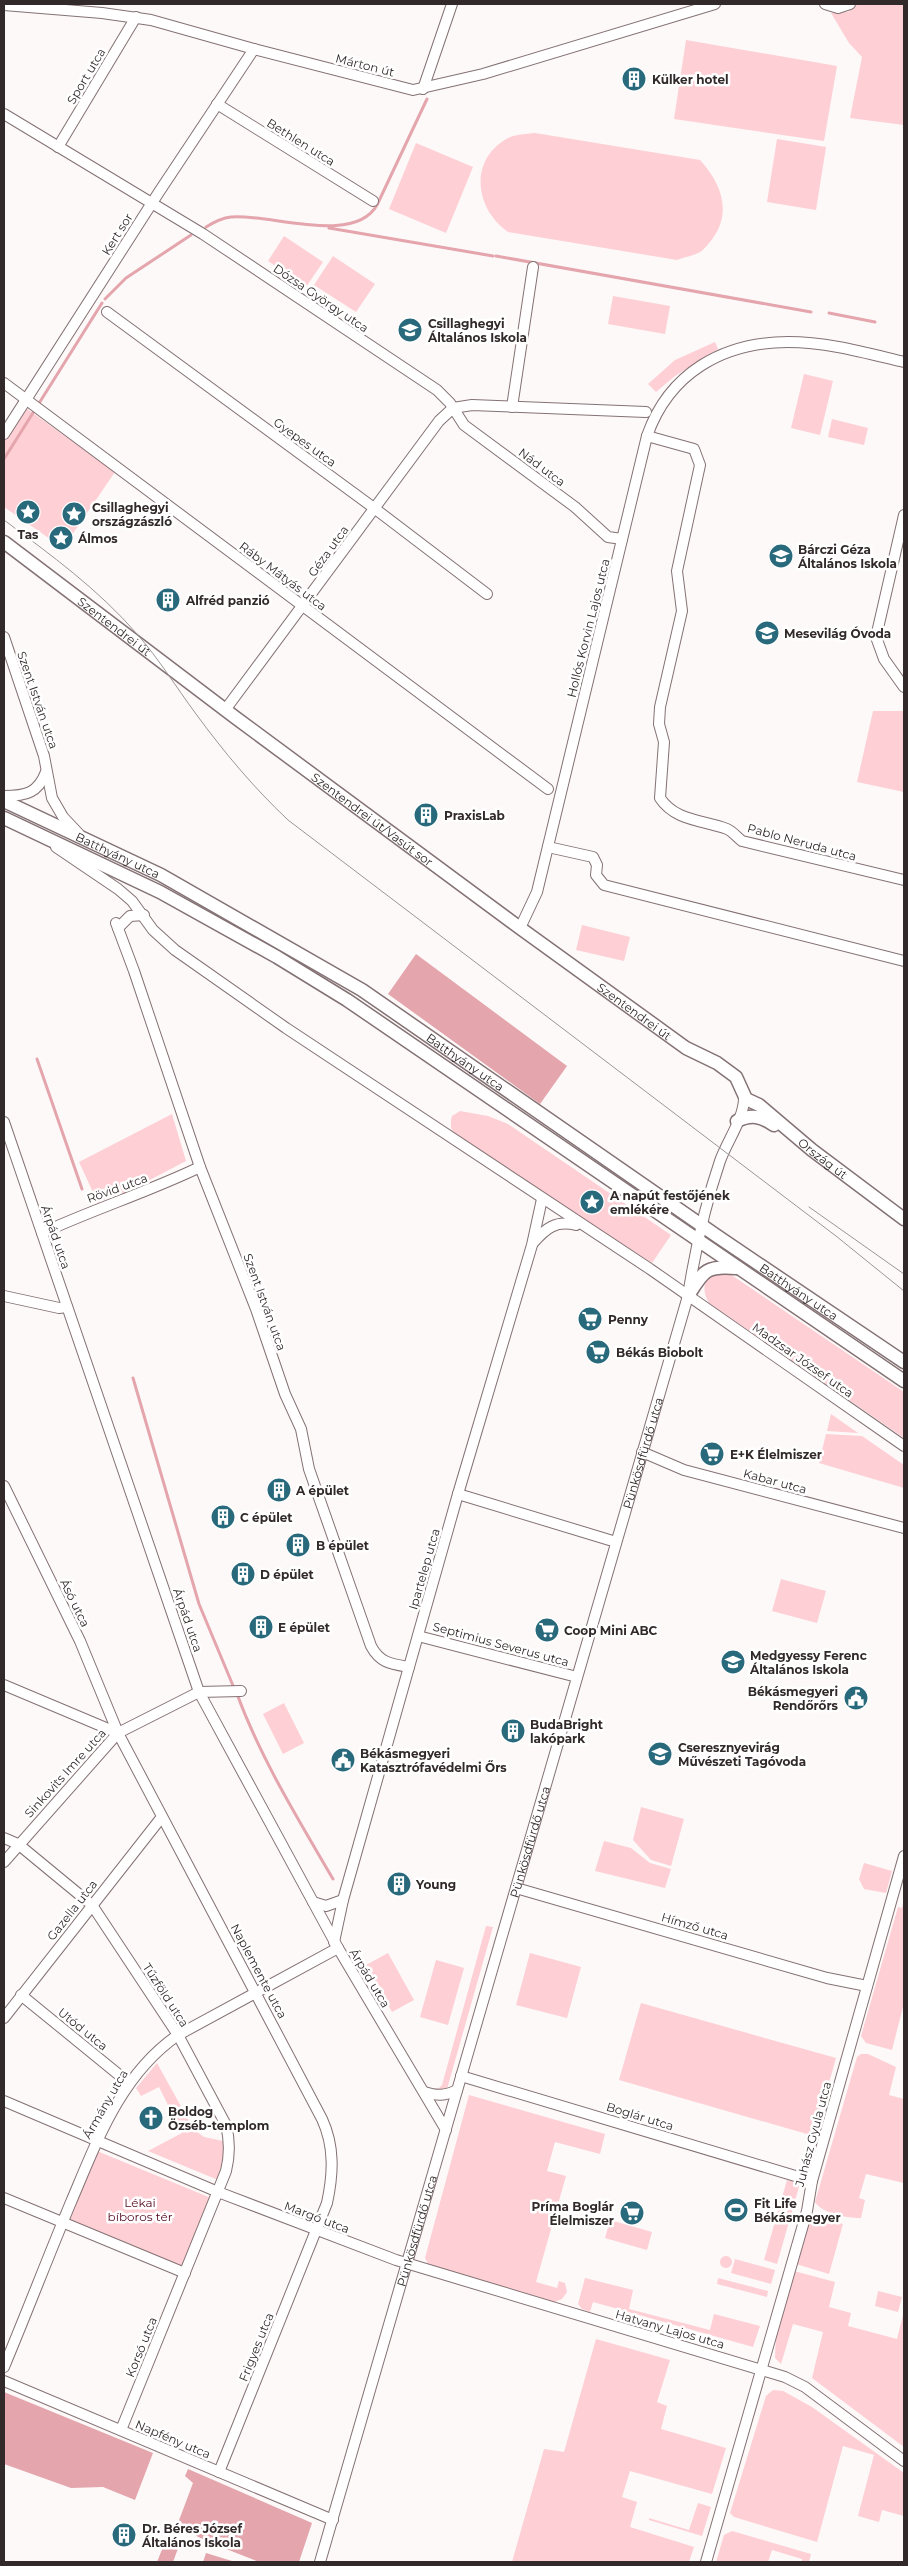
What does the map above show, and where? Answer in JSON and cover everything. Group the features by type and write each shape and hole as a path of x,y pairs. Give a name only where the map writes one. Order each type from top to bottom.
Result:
{"main road":[{"name":"Szentendrei út","path":"4,544 225,710"},
{"name":"Szentendrei út/Vasút sor","path":"225,710 520,928"},
{"name":"Batthyány utca","path":"4,801 82,836 161,875 355,986 904,1362"},
{"name":"Batthyány utca","path":"4,818 160,892 277,957 347,1000 904,1382"},
{"name":"Szentendrei út","path":"520,928 686,1048 717,1063 736,1077 744,1096"},
{"name":"Ország út","path":"744,1096 759,1105 799,1140 904,1219"},
{"path":"737,1121 752,1116 758,1117 799,1140"},
{"path":"688,1296 702,1274 710,1268 736,1268"}],"street":[{"path":"423,89 452,4"},
{"name":"Márton út","path":"4,6 136,17 413,90 483,74 715,4"},
{"path":"825,4 838,8 848,5"},
{"name":"Sport utca","path":"58,148 136,17"},
{"name":"Kert sor","path":"4,434 32,404 152,202 254,49"},
{"name":"Bethlen utca","path":"217,104 373,201"},
{"name":"Dózsa György utca","path":"4,114 203,234 437,390 453,408"},
{"path":"512,407 534,267"},
{"name":"Gyepes utca","path":"107,312 374,508 487,594"},
{"path":"453,408 462,405 651,414 692,370 725,355 754,346 787,342 864,352 904,362"},
{"name":"Ráby Mátyás utca","path":"4,383 548,789"},
{"name":"Géza utca","path":"225,710 439,421 453,408"},
{"name":"Nád utca","path":"453,408 464,425 575,507 608,536 622,540"},
{"name":"Hollós Korvin Lajos utca","path":"520,928 537,892 651,414"},
{"name":"Pablo Neruda utca","path":"647,436 694,449 700,464 677,571 682,611 660,707 659,724 664,742 660,798 668,807 688,819 729,829 742,841 904,880"},
{"path":"904,515 876,637 884,659 904,687"},
{"name":"Szent István utca","path":"4,637 31,711 55,804 72,828 82,836"},
{"path":"4,796 34,791 41,785 46,771"},
{"name":"Batthyány utca","path":"40,835 118,888 144,915 153,930 175,950 286,1028 688,1296"},
{"path":"548,846 593,857 597,865 596,875 604,885 904,960"},
{"name":"Szent István utca","path":"144,915 130,916 117,925 200,1167 256,1309 285,1394 301,1429 309,1469 371,1646 377,1657 384,1663 409,1667"},
{"name":"Pünkösdfürdő utca","path":"320,2562 688,1296 698,1241 720,1161 737,1121 744,1096"},
{"name":"Árpád utca","path":"4,1122 7,1139 42,1234 199,1692 336,1945 446,2130"},
{"name":"Rövid utca","path":"42,1234 88,1212 117,1204 200,1167"},
{"name":"Ipartelep utca","path":"336,1945 343,1900 458,1494 532,1245 542,1199"},
{"name":"Ipartelep utca","path":"532,1245 544,1229 553,1225 566,1222 582,1226"},
{"path":"4,1296 60,1308 67,1307"},
{"name":"Madzsar József utca","path":"688,1296 904,1446"},
{"name":"Kabar utca","path":"642,1452 684,1470 904,1528"},
{"name":"Ásó utca","path":"4,1486 7,1500 80,1641 118,1733"},
{"path":"458,1494 616,1542"},
{"name":"Septimius Severus utca","path":"418,1636 577,1677"},
{"path":"4,1685 118,1733"},
{"name":"Sinkovits Imre utca","path":"4,1862 118,1733 199,1692 241,1690"},
{"name":"Naplemente utca","path":"118,1733 161,1818 257,1993 322,2120 330,2140 331,2184 317,2231"},
{"name":"Gazella utca","path":"4,2018 161,1818"},
{"name":"Tűzföld utca","path":"4,1838 18,1844 92,1905 178,2035 226,2125 230,2144 228,2162 218,2192"},
{"name":"Juhász Gyula utca","path":"706,2562 807,2211 812,2181 904,1856"},
{"name":"Hímző utca","path":"516,1888 827,1978 867,1986"},
{"path":"313,1902 326,1906 343,1900"},
{"name":"Ármány utca","path":"4,2367 97,2142 129,2083 160,2047 178,2035 257,1993 336,1945"},
{"name":"Utód utca","path":"21,1995 129,2083"},
{"name":"Boglár utca","path":"461,2076 812,2181"},
{"path":"424,2092 436,2096 448,2095 457,2090"},
{"path":"4,2101 218,2192 185,2273 4,2198"},
{"name":"Margó utca","path":"218,2192 407,2264"},
{"name":"Frigyes utca","path":"219,2472 317,2231"},
{"name":"Hatvany Lajos utca","path":"407,2264 762,2368 806,2387 904,2462"},
{"name":"Korsó utca","path":"121,2430 185,2273"},
{"name":"Napfény utca","path":"4,2382 333,2520"}],"green space":[{"path":"858,4 904,4 904,125 850,118 862,57 849,43 831,13 848,12"},
{"path":"686,40 837,66 824,141 674,119"},
{"path":"535,133 700,160 714,178 721,198 723,208 719,228 702,251 677,260 508,232 488,211 481,185 482,171 486,159 495,147 508,138"},
{"path":"777,139 826,147 816,210 767,202"},
{"path":"416,143 473,167 446,233 389,209"},
{"path":"284,236 323,262 306,287 268,261"},
{"path":"333,256 375,284 356,312 314,285"},
{"path":"613,296 670,306 665,334 608,324"},
{"path":"715,342 718,349 675,376 656,392 648,384 675,360"},
{"path":"804,374 833,381 820,435 791,428"},
{"path":"26,408 115,472 63,548 4,507 4,440"},
{"path":"832,419 868,428 864,445 828,437"},
{"path":"873,711 904,711 904,792 857,782"},
{"path":"582,925 630,937 624,961 576,950"},
{"path":"460,1111 488,1116 508,1124 671,1235 652,1263 455,1135 451,1128 451,1119 452,1116"},
{"path":"172,1114 186,1161 123,1194 121,1190 98,1203 79,1162"},
{"path":"712,1272 730,1274 904,1392 904,1438 709,1303 704,1287"},
{"path":"831,1414 858,1433 827,1431"},
{"path":"826,1434 862,1436 904,1465 904,1488 819,1463"},
{"path":"781,1579 826,1591 817,1623 772,1611"},
{"path":"284,1703 304,1743 283,1754 263,1714"},
{"path":"641,1807 684,1819 671,1866 651,1860 633,1840"},
{"path":"604,1841 631,1848 650,1863 671,1869 665,1888 595,1871"},
{"path":"864,1863 892,1871 886,1893 864,1889 859,1879"},
{"path":"904,1899 904,2003 892,2050 866,2043 861,2036 898,1907 902,1908"},
{"path":"486,1926 493,1927 447,2089 436,2091 442,2085"},
{"path":"388,1953 414,2000 392,2012 366,1965"},
{"path":"530,1953 581,1967 567,2018 516,2005"},
{"path":"436,1960 464,1968 448,2025 420,2017"},
{"path":"641,2003 836,2058 814,2136 619,2080"},
{"path":"861,2054 868,2054 896,2067 889,2095 904,2099 904,2183 866,2174 859,2198 865,2200 861,2218 842,2216 829,2212 815,2202 857,2057"},
{"path":"157,2063 194,2130 204,2137 223,2141 224,2154 218,2180 148,2151 182,2133 159,2087 141,2096 136,2088"},
{"path":"469,2095 605,2134 600,2154 555,2142 547,2171 566,2176 536,2282 557,2288 559,2281 565,2283 567,2292 562,2299 552,2303 429,2266 425,2258"},
{"name":"Lékai bíboros tér","path":"97,2151 211,2198 183,2267 69,2221"},
{"path":"787,2180 800,2183 777,2264 764,2260"},
{"path":"810,2215 843,2224 829,2274 796,2264"},
{"path":"610,2220 652,2232 647,2250 605,2238"},
{"path":"724,2256 728,2256 732,2262 728,2268 724,2268 720,2264 720,2260"},
{"path":"735,2259 775,2270 771,2284 731,2273"},
{"path":"794,2271 835,2282 829,2307 851,2313 848,2326 897,2339 904,2311 904,2447 812,2378 823,2332 793,2324 781,2364 775,2358 776,2334"},
{"path":"585,2278 633,2290 629,2309 710,2330 714,2314 760,2326 753,2347 593,2302 590,2312 582,2309 578,2304"},
{"path":"718,2278 768,2291 767,2297 717,2284"},
{"path":"878,2291 902,2297 898,2312 875,2306"},
{"path":"596,2339 670,2360 657,2402 667,2406 661,2429 726,2448 712,2494 630,2471 622,2497 637,2502 630,2527 694,2547 689,2562 512,2562 544,2449 564,2452"},
{"path":"773,2390 783,2391 812,2407 904,2473 904,2516 882,2510 879,2522 858,2516 874,2455 843,2446 817,2542 734,2517 730,2513 766,2396"},
{"path":"698,2503 711,2507 702,2536 649,2520 649,2518 689,2530"},
{"path":"732,2531 811,2554 809,2562 802,2562 802,2559 772,2550 768,2562 716,2562 724,2535"}],"shaded area":[{"path":"416,954 567,1066 540,1104 388,994"},
{"path":"4,2392 153,2453 135,2500 103,2487 71,2488 4,2464"},
{"path":"188,2469 312,2523 299,2562 259,2562 201,2539 178,2523 193,2483 185,2476"},
{"path":"167,2537 180,2543 173,2562 157,2562"},
{"path":"206,2553 232,2561 203,2562"}],"waterway":[{"path":"206,227 218,220 231,217 330,226 350,224 366,217 377,205 427,99"},
{"path":"329,228 493,256"},
{"path":"105,299 126,278 191,235"},
{"path":"496,256 811,312"},
{"path":"4,459 102,303"},
{"path":"829,313 875,322"},
{"path":"37,1059 82,1189"},
{"path":"133,1378 199,1604 234,1688"},
{"path":"237,1694 257,1742 333,1879"}],"tram line":[{"path":"4,520 74,573 122,618 153,653 228,756 288,820 836,1236 904,1291"},
{"path":"809,1207 904,1274"}],"place":[{"name":"Külker hotel","path":"634,79"},
{"name":"Csillaghegyi Általános Iskola","path":"410,330"},
{"name":"Tas","path":"28,512"},
{"name":"Csillaghegyi országzászló","path":"74,514"},
{"name":"Álmos","path":"61,538"},
{"name":"Bárczi Géza Általános Iskola","path":"781,556"},
{"name":"Alfréd panzió","path":"168,600"},
{"name":"Mesevilág Óvoda","path":"767,633"},
{"name":"PraxisLab","path":"426,815"},
{"name":"A napút festőjének emlékére","path":"592,1202"},
{"name":"Penny","path":"590,1319"},
{"name":"Békás Biobolt","path":"598,1352"},
{"name":"E+K Élelmiszer","path":"712,1454"},
{"name":"A épület","path":"279,1490"},
{"name":"C épület","path":"223,1517"},
{"name":"B épület","path":"298,1545"},
{"name":"D épület","path":"243,1574"},
{"name":"E épület","path":"261,1627"},
{"name":"Coop Mini ABC","path":"547,1630"},
{"name":"Medgyessy Ferenc Általános Iskola","path":"733,1662"},
{"name":"Békásmegyeri Rendőrőrs","path":"856,1698"},
{"name":"BudaBright lakópark","path":"513,1731"},
{"name":"Cseresznyevirág Művészeti Tagóvoda","path":"660,1754"},
{"name":"Békásmegyeri Katasztrófavédelmi Őrs","path":"343,1760"},
{"name":"Young","path":"399,1884"},
{"name":"Boldog Özséb-templom","path":"151,2118"},
{"name":"Fit Life Békásmegyer","path":"736,2210"},
{"name":"Príma Boglár Élelmiszer","path":"632,2213"},
{"name":"Dr. Béres József Általános Iskola","path":"124,2535"}]}
